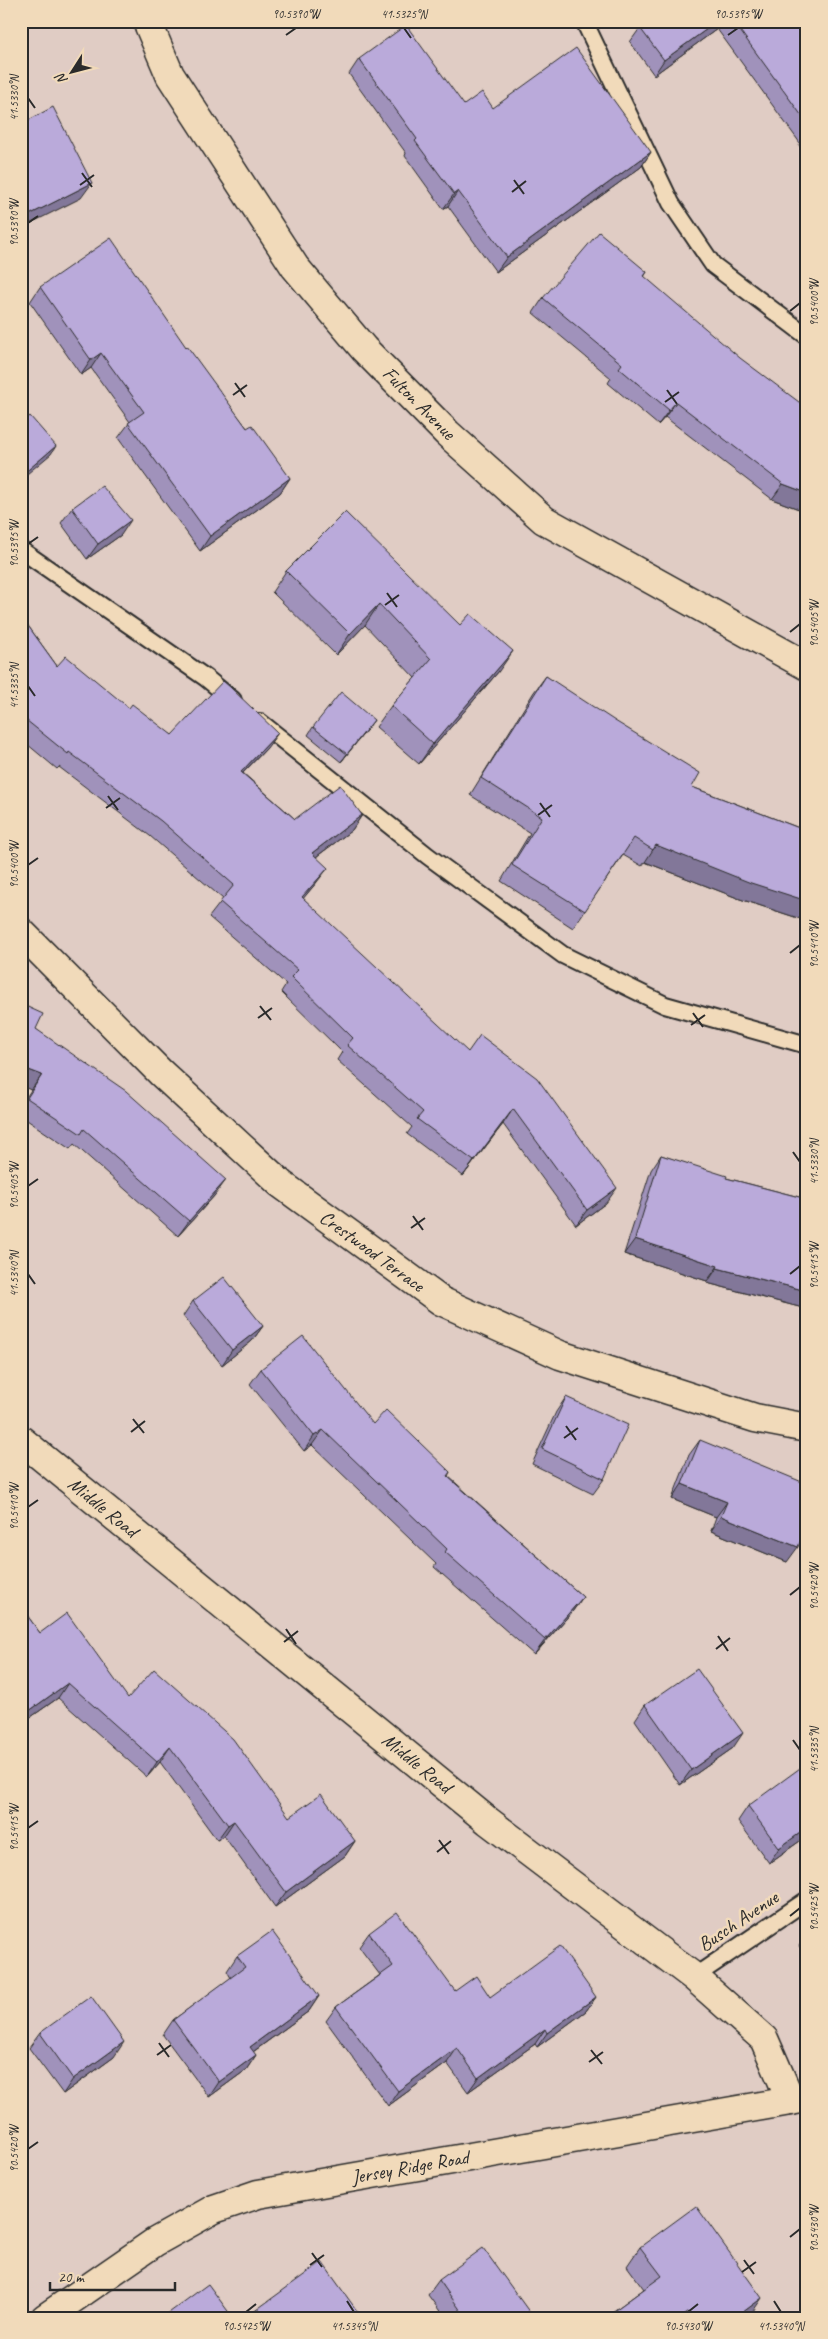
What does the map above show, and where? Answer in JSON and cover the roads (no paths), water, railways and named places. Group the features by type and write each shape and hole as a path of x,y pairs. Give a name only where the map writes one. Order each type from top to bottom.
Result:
{"street":[{"name":"Fulton Avenue","path":"147,21 170,75 295,267 364,348 447,433 544,520 807,666"},
{"name":"Crestwood Terrace","path":"21,932 161,1073 281,1184 440,1301 560,1355 755,1418 807,1428"},
{"name":"Middle Road","path":"21,1440 488,1821 694,1977 764,2039 799,2099"},
{"name":"Jersey Ridge Road","path":"45,2318 155,2242 214,2209 258,2194 799,2099"}],"lane":[{"path":"584,21 671,203 713,265 807,336"},
{"path":"21,550 206,678 428,856 563,955 665,1005 807,1045"},
{"name":"Busch Avenue","path":"694,1977 807,1900"}]}
